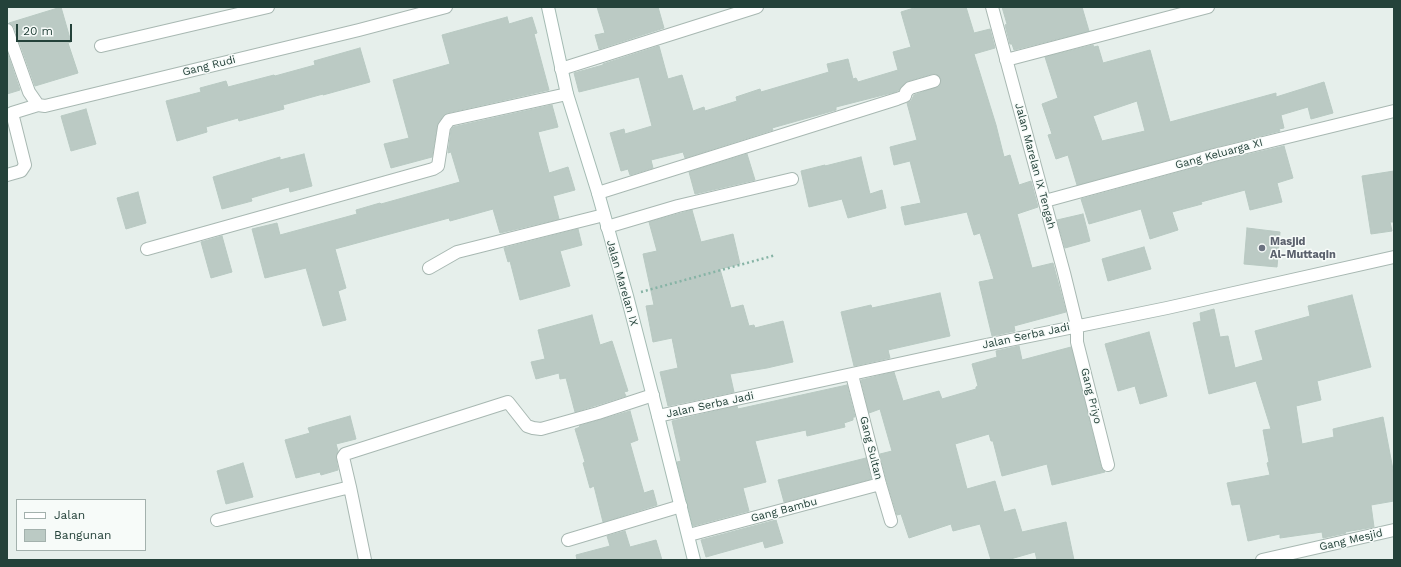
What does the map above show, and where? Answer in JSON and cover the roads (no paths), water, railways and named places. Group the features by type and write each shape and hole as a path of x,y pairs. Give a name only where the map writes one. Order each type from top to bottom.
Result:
{"street":[{"path":"101,46 268,7"},
{"name":"Gang Rudi","path":"7,175 21,171 25,165 12,113 38,105 45,106 359,30 446,7"},
{"name":"Jalan Marelan IX","path":"548,7 567,94 598,193 653,395 694,560"},
{"path":"561,69 757,7"},
{"name":"Jalan Marelan IX Tengah","path":"992,7 1045,201 1077,326"},
{"path":"1006,60 1208,7"},
{"path":"7,30 30,92 38,105"},
{"path":"598,193 890,102 905,96 906,92 910,88 934,81"},
{"path":"147,249 433,169 438,166 444,126 449,120 567,94"},
{"name":"Gang Keluarga XI","path":"1045,201 1214,155 1394,111"},
{"path":"429,268 457,252 678,206 792,179"},
{"name":"Jalan Serba Jadi","path":"658,416 1175,306 1394,257"},
{"name":"Gang Priyo","path":"1077,326 1078,342 1108,465"},
{"name":"Gang Sultan","path":"852,374 891,521"},
{"path":"364,560 343,457 345,454 508,402 527,426 541,429 598,413 653,395"},
{"name":"Gang Bambu","path":"689,535 880,484"},
{"path":"217,520 350,487"},
{"path":"568,540 681,506"},
{"name":"Gang Mesjid","path":"1262,560 1394,530"}],"place":[{"name":"Masjid Al-Muttaqin","path":"1262,248"}]}
